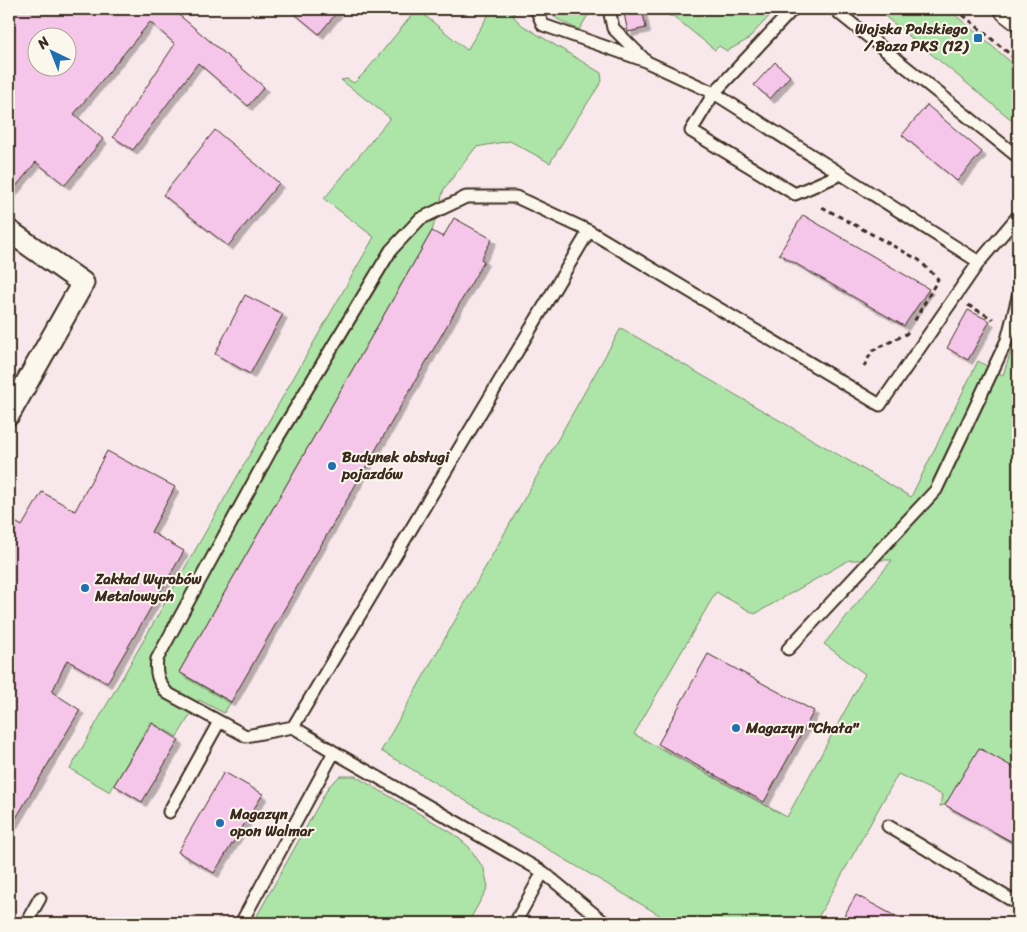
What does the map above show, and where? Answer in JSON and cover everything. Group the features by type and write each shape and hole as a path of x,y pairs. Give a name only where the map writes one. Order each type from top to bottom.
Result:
{"street":[{"path":"1009,9 1018,16"},
{"path":"9,230 83,282 9,414"}],"lane":[{"path":"536,9 543,25 647,62 714,93 979,262"},
{"path":"609,9 613,28 647,62"},
{"path":"793,9 714,93 691,132 795,194 841,174"},
{"path":"836,9 1018,157"},
{"path":"605,923 543,872 293,727 246,736 167,693 161,686 157,678 157,659 278,437 391,250 420,218 466,197 516,197 590,231 880,405 979,262 1018,216"},
{"path":"293,727 590,231"},
{"path":"788,649 936,490 1006,340 1018,297"},
{"path":"168,812 219,722"},
{"path":"241,923 334,752"},
{"path":"888,826 1018,904"},
{"path":"515,923 543,872"},
{"path":"26,923 40,898"}],"path":[{"path":"956,9 1018,61"},
{"path":"822,207 919,260 938,279 912,327 906,334 872,351 864,368"},
{"path":"964,312 968,305 993,319"}],"shaded area":[{"path":"9,9 1018,9 1018,923 9,923"}],"green space":[{"path":"417,9 467,50 492,9 513,9 514,17 522,25 601,73 602,81 550,163 510,141 476,147 444,189 432,231 179,672 231,702 224,713 199,700 177,737 151,722 110,792 70,769 374,237 324,199 390,118 341,80 347,79 354,83"},
{"path":"546,9 587,9 588,15 579,30 549,13"},
{"path":"668,9 776,9 747,40 727,51 719,46 715,50 673,16 669,16"},
{"path":"876,9 948,9 1018,68 1018,125"},
{"path":"621,328 911,497 978,361 1003,375 1016,337 1018,338 1018,846 945,805 940,806 942,795 898,774 815,923 673,923 381,751","holes":["849,560 892,560 824,644 865,674 787,817 634,734 716,592 755,614"]},
{"path":"340,776 355,776 454,834 469,847 484,869 488,887 468,923 253,923 329,786"}],"building":[{"path":"9,9 172,9 264,87 248,106 198,63 133,150 113,137 175,44 150,22 74,114 103,139 65,185 36,162 9,195"},
{"path":"289,9 340,9 319,34"},
{"path":"623,9 642,9 646,28 628,32"},
{"path":"775,62 790,76 770,99 754,85"},
{"path":"927,105 982,152 957,181 902,135"},
{"path":"215,130 279,183 228,246 163,195"},
{"path":"803,215 929,289 904,326 779,254"},
{"name":"Budynek obsługi pojazdów","path":"454,218 492,239 481,259 484,261 231,702 179,672 432,231 443,237"},
{"path":"245,295 283,314 250,374 215,354"},
{"path":"968,310 990,321 968,360 947,348"},
{"name":"Zakład Wyrobów Metalowych","path":"107,451 175,487 151,532 184,551 107,683 67,660 52,692 80,710 9,830 9,518 22,526 42,492 75,511"},
{"name":"Magazyn \"Chata\"","path":"708,654 814,711 764,802 658,744"},
{"path":"152,723 179,740 142,802 114,785"},
{"path":"979,748 1018,770 1018,845 945,805"},
{"name":"Magazyn opon Walmar","path":"224,772 263,794 214,873 178,852"},
{"path":"856,895 908,923 840,923"}],"place":[{"name":"Wojska Polskiego / Baza PKS (12)","path":"978,38"},
{"name":"Budynek obsługi pojazdów","path":"332,466"},
{"name":"Zakład Wyrobów Metalowych","path":"85,588"},
{"name":"Magazyn \"Chata\"","path":"736,728"},
{"name":"Magazyn opon Walmar","path":"220,823"}]}
